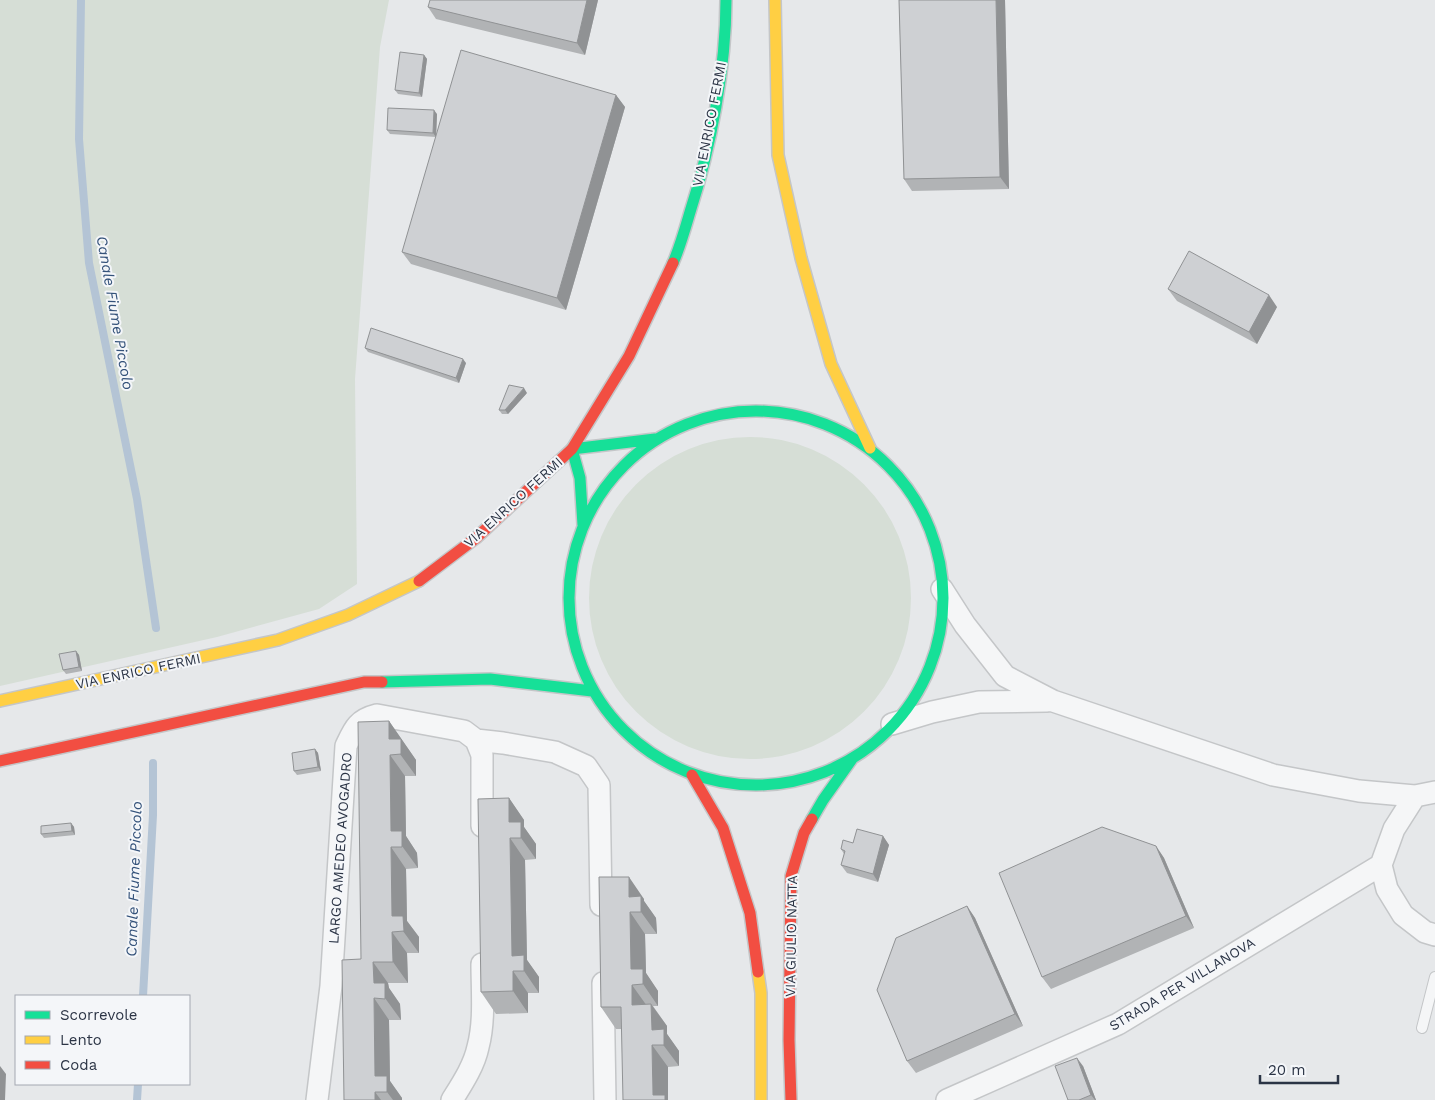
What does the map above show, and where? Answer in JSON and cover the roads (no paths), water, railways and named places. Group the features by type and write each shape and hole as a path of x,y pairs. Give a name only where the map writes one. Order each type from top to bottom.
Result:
{"main road":[{"name":"VIA ENRICO FERMI","path":"0,702 278,640 348,615 415,584 476,538 572,449 629,356 676,256 702,174 716,102 726,30 726,0"},
{"path":"775,0 778,156 801,258 831,364 870,448"},
{"path":"583,525 580,478 572,449 655,439 708,416 764,410 820,421 870,448 911,490 936,544 944,603 932,661 901,717 852,759 801,780 746,785 692,775 652,755 618,727 592,691 572,638 569,581 583,525 612,476 655,439"},
{"path":"0,761 364,682 490,679 592,691"},
{"name":"VIA GIULIO NATTA","path":"791,1100 789,1040 790,876 804,833 823,800 852,759"},
{"path":"692,775 724,828 750,913 761,993 761,1100"}],"street":[{"path":"942,588 965,625 1005,676 1053,701 1273,775 1359,790 1425,794"},
{"path":"892,724 932,712 979,702 1053,701"},
{"name":"LARGO AMEDEO AVOGADRO","path":"317,1100 331,986 346,746 354,730 366,718 377,714 464,731 476,740 503,742 555,752 586,766 599,785 602,923"},
{"path":"476,740 482,755 482,843"},
{"path":"1425,794 1394,829 1381,865 1387,889 1403,915 1425,932 1435,935"},
{"name":"STRADA PER VILLANOVA","path":"947,1100 1118,1024 1381,865"},
{"path":"452,1100 466,1076 478,1049 482,1030 482,941"},
{"path":"602,962 605,1100"}],"lane":[{"path":"1422,1028 1435,977"}],"waterway":[{"name":"Canale Fiume Piccolo","path":"81,0 79,139 89,263 137,499 156,628"},
{"name":"Canale Fiume Piccolo","path":"143,995 153,815 153,763"},
{"name":"Canale Fiume Piccolo","path":"137,1100 138,1085"}]}
